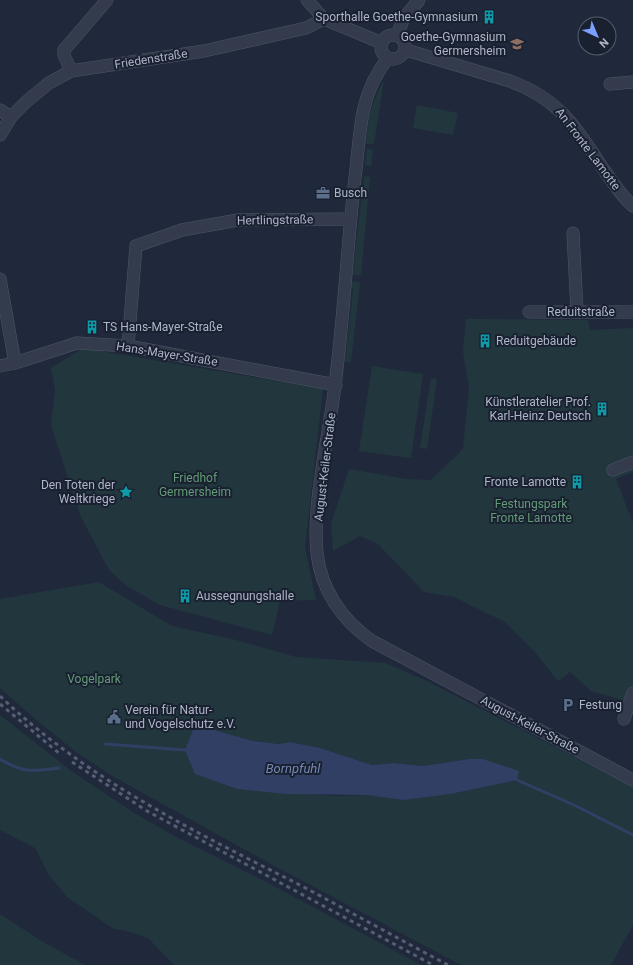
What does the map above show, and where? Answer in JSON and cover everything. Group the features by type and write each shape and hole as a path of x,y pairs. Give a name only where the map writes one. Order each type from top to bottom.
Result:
{"street":[{"path":"71,71 64,56 64,50 107,0"},
{"path":"307,0 324,19 382,43"},
{"path":"397,35 404,18 419,0"},
{"name":"Friedenstraße","path":"0,135 11,117 49,83 71,71 204,51 306,28 324,19"},
{"path":"390,35 397,35 403,39 406,50 399,58 388,58 381,50 382,43 390,35"},
{"name":"An Fronte Lamotte","path":"406,50 526,86 551,102 569,120 615,185 633,206"},
{"name":"August-Keiler-Straße","path":"388,58 371,87 364,106 350,219 336,384 318,499 316,538 318,560 327,588 334,603 346,619 372,641 633,780"},
{"path":"610,84 633,82"},
{"path":"0,110 11,117"},
{"name":"Hertlingstraße","path":"128,346 136,246 182,230 238,220 350,219"},
{"path":"573,233 577,311"},
{"path":"0,279 15,363"},
{"name":"Reduitstraße","path":"529,312 633,312"},
{"name":"Hans-Mayer-Straße","path":"0,366 15,363 77,343 128,346 336,384"},
{"path":"613,470 633,462"},
{"path":"624,719 633,693"}],"green space":[{"path":"384,80 374,144 366,144 373,103"},
{"path":"417,105 458,113 453,135 413,128"},
{"path":"367,149 373,150 371,166 365,165"},
{"path":"364,176 370,177 361,275 354,275 353,272"},
{"path":"353,281 360,282 351,362 345,362 353,290 351,287"},
{"name":"Festungspark Fronte Lamotte","path":"466,319 588,320 590,330 633,328 633,472 616,479 633,523 633,699 629,702 591,691 569,671 568,674 558,681 534,651 505,622 454,597 424,592 378,544 360,536 333,551 331,524 349,469 406,479 431,480 463,449 469,387 463,351"},
{"name":"Friedhof Germersheim","path":"83,348 323,389 305,547 316,600 280,601 272,635 160,605 127,586 109,570 80,515 51,425 55,390 51,368"},
{"path":"372,366 423,374 411,458 359,451"},
{"path":"431,378 437,379 427,449 420,448"},
{"name":"Vogelpark","path":"99,582 172,626 236,640 296,657 386,663 429,682 633,787 633,925 611,965 461,965 269,863 114,777 76,752 0,688 0,599","holes":["196,722 211,729 253,741 279,744 290,742 320,748 372,765 394,763 423,766 469,759 483,759 518,771 403,800 366,795 336,796 237,789 195,774 191,735"]},
{"path":"0,715 70,770 136,814 178,838 274,886 421,965 174,965 148,938 127,931 114,929 67,897 49,875 35,848 0,830"},
{"path":"0,914 43,942 85,965 0,965"}],"water":[{"name":"Bornpfuhl","path":"196,722 211,729 253,741 279,744 290,742 320,748 372,765 394,763 423,766 469,759 483,759 519,771 517,780 450,794 403,800 366,795 286,794 237,789 195,774 185,750"}],"waterway":[{"name":"Bornpfuhl","path":"105,744 185,750"},
{"name":"Bornpfuhl","path":"0,759 16,767 29,770 59,768"},
{"name":"Bornpfuhl","path":"517,780 574,805 633,835"}],"railway":[{"path":"0,696 67,752 103,777 141,800 218,843 296,883 448,965"},
{"path":"0,704 60,754"},
{"path":"72,762 147,811 433,965"}],"place":[{"name":"Sporthalle Goethe-Gymnasium","path":"489,17"},
{"name":"Goethe-Gymnasium Germersheim","path":"517,44"},
{"name":"Busch","path":"323,193"},
{"name":"TS Hans-Mayer-Straße","path":"92,327"},
{"name":"Reduitgebäude","path":"485,341"},
{"name":"Künstleratelier Prof. Karl-Heinz Deutsch","path":"602,409"},
{"name":"Fronte Lamotte","path":"577,482"},
{"name":"Den Toten der Weltkriege","path":"126,492"},
{"name":"Aussegnungshalle","path":"185,596"},
{"name":"Festung","path":"568,705"},
{"name":"Verein für Natur- und Vogelschutz e.V.","path":"114,717"}]}
